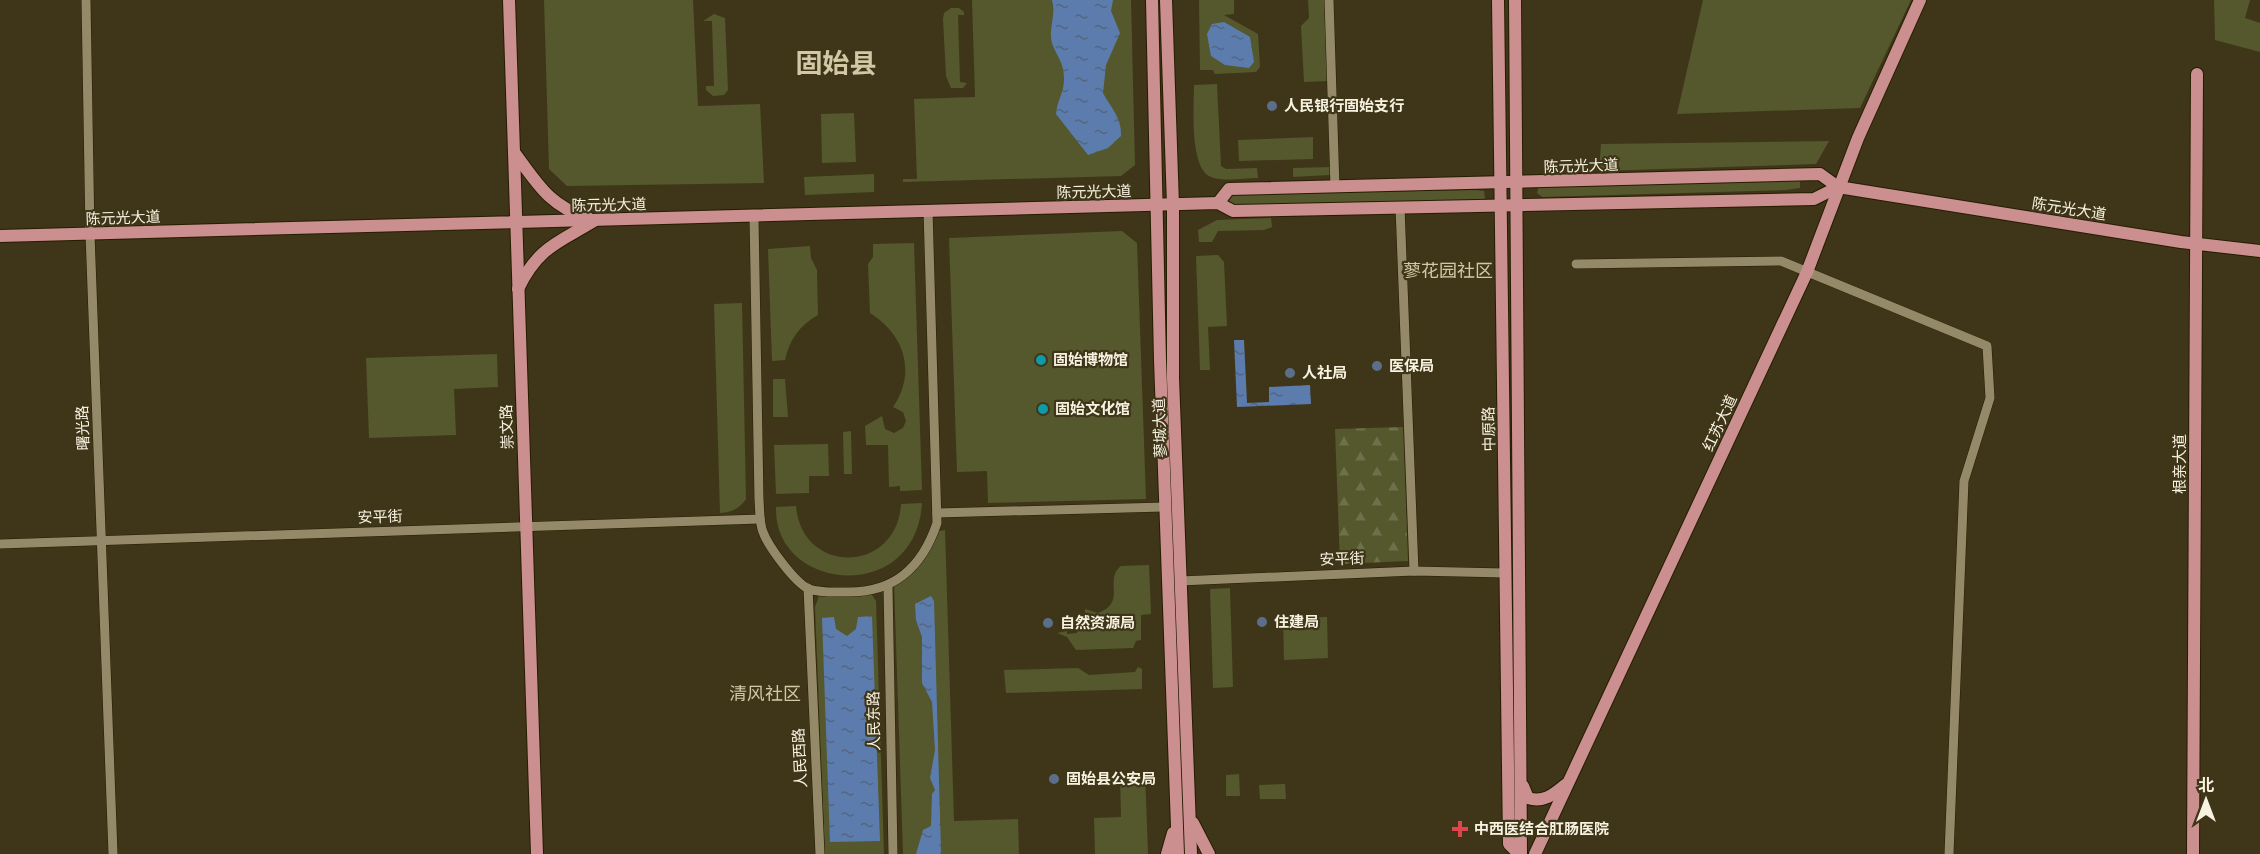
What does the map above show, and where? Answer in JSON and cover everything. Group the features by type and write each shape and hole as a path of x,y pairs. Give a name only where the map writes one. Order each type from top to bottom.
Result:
{"main road":[{"name":"崇文路","path":"509,0 537,854"},
{"name":"蓼城大道","path":"1152,0 1164,507 1178,854"},
{"name":"蓼城大道","path":"1167,0 1173,205 1173,378 1191,854"},
{"name":"中原路","path":"1498,0 1509,844 1520,854"},
{"name":"中原路","path":"1515,0 1515,205 1522,782 1520,854"},
{"name":"红苏大道","path":"1535,854 1807,272 1838,187 1920,0"},
{"name":"根亲大道","path":"2193,854 2197,74"},
{"path":"514,152 538,189 550,199 579,215 595,220"},
{"name":"陈元光大道","path":"1218,202 1229,189 1820,174 1838,187 2196,244 2260,251"},
{"name":"陈元光大道","path":"0,236 754,217 928,210 1158,206 1218,202 1233,211 1814,199 1838,187"},
{"path":"518,291 523,279 550,245 595,220"},
{"path":"1522,782 1527,798 1534,800 1548,798 1568,783"},
{"path":"1190,816 1209,854"},
{"path":"1167,854 1176,817"}],"street":[{"name":"曙光路","path":"86,0 90,234 113,854"},
{"path":"1329,0 1335,187"},
{"path":"1400,207 1414,571"},
{"path":"754,217 760,519 769,546 808,588 827,592 856,592 888,586 898,580 918,560 934,532 938,513 928,210"},
{"path":"1576,264 1781,261 1987,346 1990,398 1964,481 1949,854"},
{"path":"938,513 1164,507"},
{"name":"安平街","path":"0,544 760,519"},
{"name":"安平街","path":"1180,581 1414,571 1505,573"},
{"name":"人民东路","path":"888,586 892,854"},
{"name":"人民西路","path":"808,588 820,854"}],"green space":[{"path":"544,0 693,0 698,106 760,104 764,183 567,186 549,169"},
{"path":"972,0 1131,0 1135,165 1121,176 903,182 903,179 917,179 914,99 975,97"},
{"path":"1199,0 1234,0 1234,14 1224,15 1258,34 1260,67 1256,72 1215,74 1213,70 1200,70"},
{"path":"1308,0 1326,0 1328,81 1304,82 1301,26 1309,18"},
{"path":"1703,0 1911,0 1860,108 1677,114"},
{"path":"2214,0 2250,0 2245,18 2260,23 2260,52 2215,40"},
{"path":"951,8 959,8 964,12 964,15 958,15 960,82 967,83 963,88 951,88 946,76 943,19 944,13"},
{"path":"714,14 725,18 728,90 724,95 713,96 706,90 706,86 714,86 712,21 703,21"},
{"path":"1217,84 1221,166 1226,169 1257,168 1258,178 1228,180 1211,177 1199,162 1194,136 1194,85"},
{"path":"854,113 856,162 822,163 821,114"},
{"path":"1313,137 1313,159 1239,161 1238,140"},
{"path":"1829,141 1816,164 1599,171 1601,144"},
{"path":"1331,167 1330,175 1293,177 1293,168"},
{"path":"874,174 874,192 805,195 804,177"},
{"path":"1800,178 1800,188 1786,190 1542,197 1537,193 1539,186"},
{"path":"1484,191 1483,201 1235,207 1228,202 1234,194"},
{"path":"1271,218 1272,227 1264,230 1218,231 1212,242 1199,242 1198,230 1217,220"},
{"path":"1122,231 1137,243 1146,499 988,503 987,471 957,472 949,238"},
{"path":"914,243 922,490 900,491 900,486 889,487 888,445 866,445 865,426 882,416 885,429 894,433 903,428 906,421 903,412 893,407 904,380 903,355 899,343 891,332 870,313 868,264 873,257 873,244"},
{"path":"810,246 811,258 817,270 818,315 796,334 785,360 772,361 768,249"},
{"path":"1218,255 1224,262 1227,326 1208,327 1210,370 1200,370 1196,256"},
{"path":"742,303 746,499 735,509 720,513 714,304"},
{"path":"497,354 498,387 454,389 456,435 369,438 366,358"},
{"path":"773,379 785,379 788,417 773,417"},
{"path":"1403,427 1408,561 1340,564 1335,429"},
{"path":"851,431 852,474 844,474 843,432"},
{"path":"828,444 829,476 809,476 809,493 776,494 774,445"},
{"path":"922,503 914,536 896,559 872,572 846,576 819,570 797,557 781,535 776,507 796,506 802,529 814,545 831,555 849,558 868,554 884,544 896,527 901,504"},
{"path":"945,530 954,821 1018,819 1019,854 903,854 894,582 899,580 934,532"},
{"path":"1149,565 1151,614 1141,615 1141,640 1136,641 1133,648 1076,650 1067,637 1057,633 1067,631 1067,634 1077,633 1077,630 1085,630 1085,609 1098,613 1112,603 1114,578 1121,566"},
{"path":"1230,588 1233,687 1213,688 1210,589"},
{"path":"872,595 876,601 884,854 825,854 815,607 819,596"},
{"path":"1327,617 1328,658 1284,660 1283,618"},
{"path":"1138,667 1142,669 1142,689 1006,693 1004,670 1078,668 1089,675 1135,672"},
{"path":"1145,773 1148,854 1095,854 1094,818 1121,817 1120,774"},
{"path":"1239,774 1240,796 1226,796 1226,775"},
{"path":"1285,784 1286,799 1260,799 1259,785"}],"water":[{"path":"1052,0 1113,0 1111,11 1120,33 1106,65 1103,93 1118,118 1121,136 1108,148 1088,155 1056,114 1064,76 1051,38"},
{"path":"1224,22 1250,37 1254,62 1249,68 1225,65 1211,56 1207,34 1212,24"},
{"path":"1234,340 1244,340 1247,403 1269,402 1269,387 1310,385 1311,404 1237,407"},
{"path":"931,596 934,601 941,852 940,854 916,854 923,830 931,826 932,794 935,790 930,778 935,750 932,702 922,683 922,637 916,620 915,604"},
{"path":"872,616 880,841 830,842 822,618 834,617 836,629 847,636 856,629 858,617"}],"place":[{"name":"人民银行固始支行","path":"1272,106"},
{"name":"固始博物馆","path":"1041,360"},
{"name":"医保局","path":"1377,366"},
{"name":"人社局","path":"1290,373"},
{"name":"固始文化馆","path":"1043,409"},
{"name":"住建局","path":"1262,622"},
{"name":"自然资源局","path":"1048,623"},
{"name":"固始县公安局","path":"1054,779"},
{"name":"中西医结合肛肠医院","path":"1460,829"}],"district":[{"name":"固始县","path":"836,64"},
{"name":"蓼花园社区","path":"1448,271"},
{"name":"清风社区","path":"765,694"}]}
